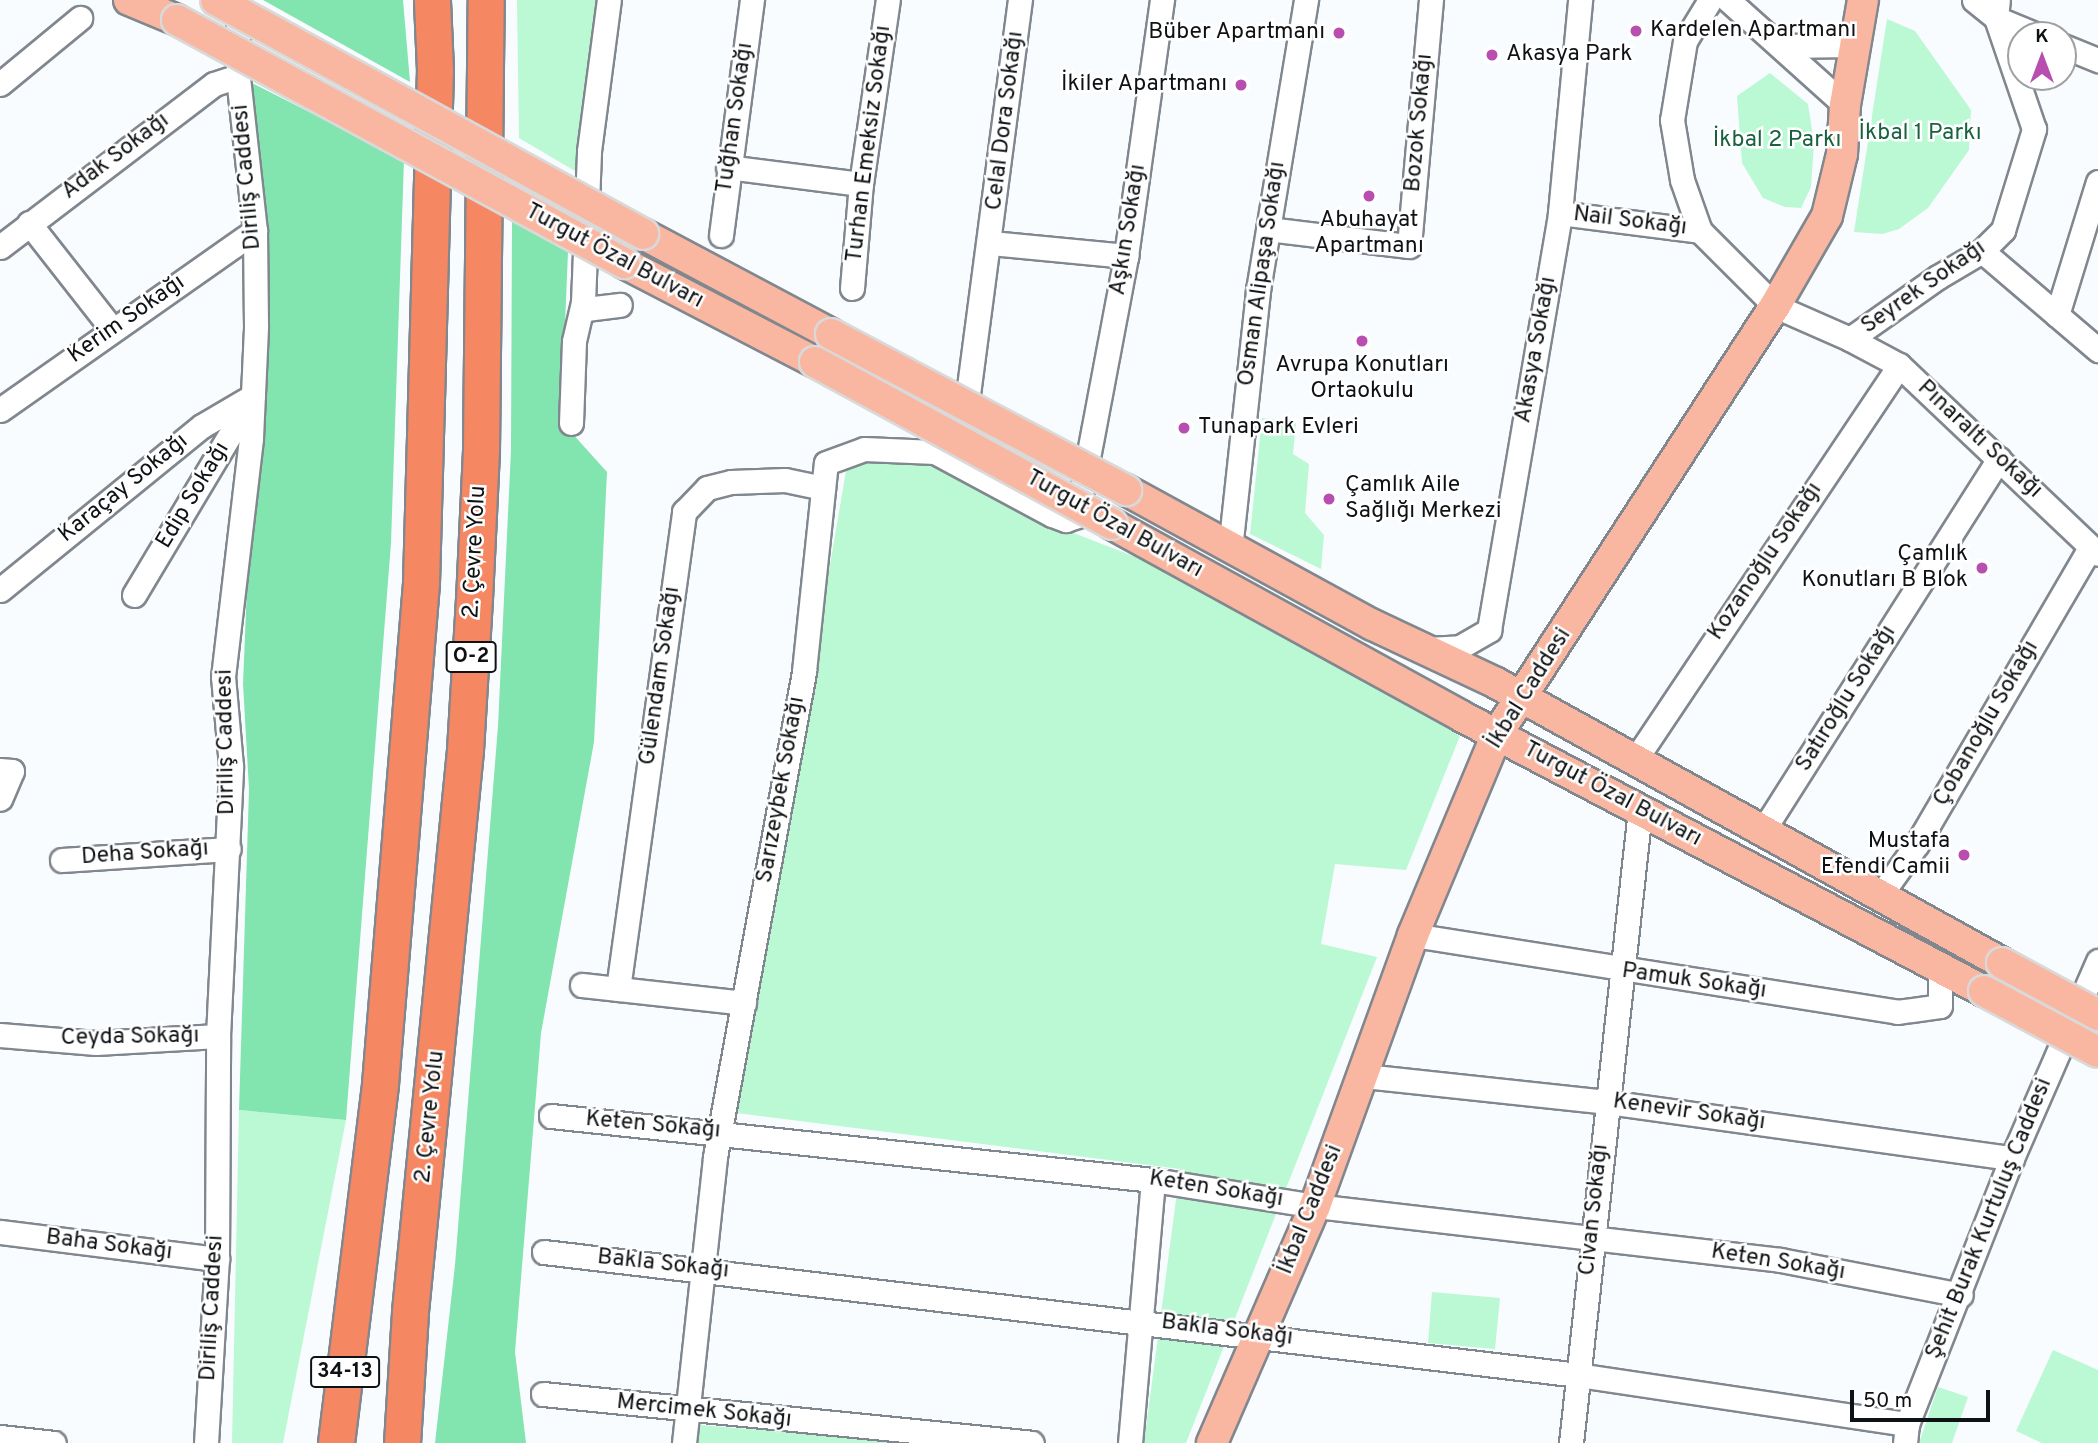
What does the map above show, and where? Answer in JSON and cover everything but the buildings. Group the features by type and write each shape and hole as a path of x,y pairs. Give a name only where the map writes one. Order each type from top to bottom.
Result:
{"highway":[{"name":"O-2","path":"354,1302 380,1084 421,583 436,71 432,0"},
{"name":"2. Çevre Yolu","path":"410,1311 441,1028 474,599 482,421 486,0"},
{"path":"325,1443 354,1302"},
{"name":"34-13","path":"336,1443 354,1302"},
{"path":"402,1443 410,1311"},
{"name":"34-13","path":"387,1443 410,1311"}],"main road":[{"name":"Turgut Özal Bulvarı","path":"128,0 177,20 624,263 816,362 1497,734 2098,1052"},
{"name":"Turgut Özal Bulvarı","path":"216,0 643,234 1126,490 1230,549 1524,698 1879,897 2089,1006"},
{"name":"İkbal Caddesi","path":"1212,1443 1315,1206 1413,935 1497,734 1524,698 1775,306 1827,216 1842,154 1845,105 1863,0"}],"street":[{"name":"Diriliş Caddesi","path":"206,1443 217,1259 218,1037 231,766 223,677 253,396 255,231 238,76 238,0"},
{"path":"571,423 574,341 583,302 589,151 609,0"},
{"name":"Tuğhan Sokağı","path":"721,236 752,0"},
{"name":"Turhan Emeksiz Sokağı","path":"852,288 861,184 888,0"},
{"name":"Celal Dora Sokağı","path":"959,464 991,243 1020,0"},
{"name":"Aşkın Sokağı","path":"1090,458 1126,257 1162,0"},
{"name":"Osman Alipaşa Sokağı","path":"1230,549 1268,229 1306,0"},
{"name":"Bozok Sokağı","path":"1268,229 1409,246 1431,0"},
{"name":"Akasya Sokağı","path":"1427,649 1460,647 1476,642 1489,630 1560,213 1580,0"},
{"path":"1710,0 1685,41 1672,120 1682,180 1700,231 1775,306"},
{"path":"1728,0 1845,105"},
{"path":"1974,0 1997,9 2015,21"},
{"name":"Seyrek Sokağı","path":"1775,306 1850,339 1938,276 1982,251 2003,230 2034,129 1997,9"},
{"path":"0,84 80,18"},
{"path":"1780,46 1856,46"},
{"path":"2077,52 2098,60"},
{"name":"Adak Sokağı","path":"0,247 214,84 238,76"},
{"path":"728,167 861,184"},
{"path":"2057,315 2098,181"},
{"name":"Nail Sokağı","path":"1560,213 1700,231"},
{"path":"29,223 113,330"},
{"name":"Kerim Sokağı","path":"0,410 255,231"},
{"name":"Celal Dora Sokağı","path":"991,243 1126,257"},
{"path":"1982,251 2098,350"},
{"path":"583,302 586,309 620,305"},
{"name":"Pınaraltı Sokağı","path":"1850,339 1899,365 2094,551"},
{"name":"Kozanoğlu Sokağı","path":"1635,760 1899,365"},
{"name":"Karaçay Sokağı","path":"0,590 202,426 253,396"},
{"name":"Edip Sokağı","path":"134,596 253,396"},
{"name":"Sarızeybek Sokağı","path":"684,1443 719,1132 804,671 826,463 864,449 935,452 1066,520 1077,516 1090,458"},
{"name":"Satıroğlu Sokağı","path":"1762,832 1999,459"},
{"name":"Gülendam Sokağı","path":"618,989 684,512 707,488 731,482 785,480 823,488"},
{"name":"Çobanoğlu Sokağı","path":"1879,897 1917,844 2094,551"},
{"path":"0,799 6,771"},
{"name":"Civan Sokağı","path":"1571,1443 1640,810"},
{"name":"Deha Sokağı","path":"62,860 229,849"},
{"name":"Pamuk Sokağı","path":"1413,935 1621,972 1897,1012 1940,1006 1940,970"},
{"name":"Şehit Burak Kurtuluş Caddesi","path":"1906,1434 1950,1343 1961,1295 2012,1158 2089,1006 2098,961"},
{"path":"582,985 744,1003"},
{"name":"Ceyda Sokağı","path":"0,1034 96,1043 218,1037"},
{"name":"Kenevir Sokağı","path":"1364,1076 1607,1102 2012,1158"},
{"name":"Keten Sokağı","path":"551,1116 1153,1180 1315,1206 1780,1259 1961,1295"},
{"path":"1130,1443 1153,1180"},
{"name":"Baha Sokağı","path":"0,1232 217,1259"},
{"name":"Bakla Sokağı","path":"544,1252 1139,1320 1578,1375 1906,1434"},
{"name":"Mercimek Sokağı","path":"543,1394 688,1411 1032,1443"},
{"path":"0,1437 54,1443"}],"green space":[{"path":"263,0 403,0 410,82"},
{"path":"517,0 602,0 575,171 519,138"},
{"name":"İkbal 1 Parkı","path":"1887,19 1915,31 1971,110 1969,150 1928,208 1899,229 1882,234 1854,232"},
{"name":"İkbal 2 Parkı","path":"1770,73 1808,104 1814,143 1811,187 1801,208 1785,207 1763,198 1742,163 1737,96"},
{"path":"252,83 404,160 391,543 346,1120 239,1110 249,789 243,684 255,393"},
{"path":"512,220 568,252 561,421 607,472 594,742 541,1033 515,1352 526,1443 435,1443 455,1265 498,726 511,450"},
{"path":"1262,418 1296,422 1293,454 1309,464 1305,513 1324,535 1321,569 1250,534"},
{"path":"911,457 1071,532 1236,596 1460,736 1406,870 1335,864 1321,944 1377,957 1186,1443 1144,1443 1180,1169 737,1113 848,459"},
{"path":"239,1110 346,1120 283,1443 232,1443"},
{"path":"1432,1292 1500,1298 1495,1349 1428,1343"},
{"path":"2053,1350 2098,1370 2098,1443 2042,1443 2016,1431"},
{"path":"1938,1387 1968,1397 1952,1443 1919,1443"},
{"path":"700,1425 922,1443 698,1443"}],"place":[{"name":"Kardelen Apartmanı","path":"1636,31"},
{"name":"Büber Apartmanı","path":"1339,33"},
{"name":"Akasya Park","path":"1492,55"},
{"name":"İkiler Apartmanı","path":"1241,85"},
{"name":"Abuhayat Apartmanı","path":"1369,196"},
{"name":"Avrupa Konutları Ortaokulu","path":"1362,341"},
{"name":"Tunapark Evleri","path":"1184,428"},
{"name":"Çamlık Aile Sağlığı Merkezi","path":"1329,499"},
{"name":"Çamlık Konutları B Blok","path":"1982,568"},
{"name":"Mustafa Efendi Camii","path":"1964,855"}]}
